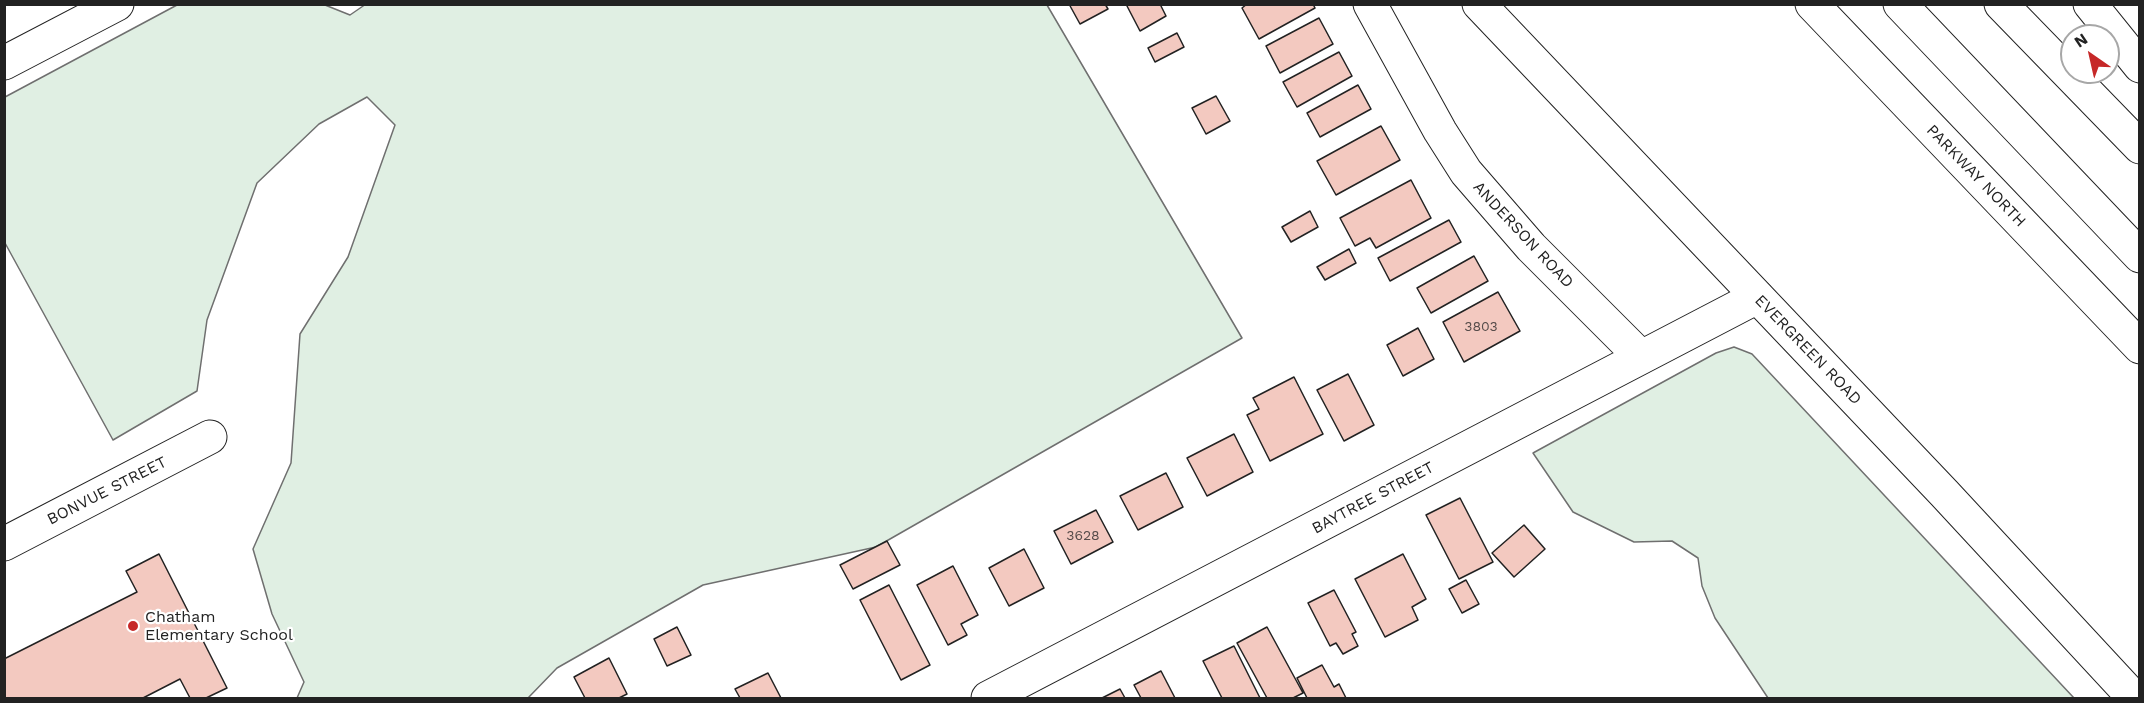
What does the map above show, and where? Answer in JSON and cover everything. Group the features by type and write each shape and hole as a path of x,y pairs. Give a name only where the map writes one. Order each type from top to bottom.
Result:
{"main road":[{"path":"4,63 117,4"},
{"name":"ANDERSON ROAD","path":"1370,4 1440,131 1466,172 1531,247 1641,357"},
{"name":"EVERGREEN ROAD","path":"1479,4 2134,699"},
{"name":"PARKWAY NORTH","path":"1812,4 2139,347"},
{"path":"1900,4 2139,256"},
{"path":"2001,4 2139,147"},
{"path":"2090,4 2139,66"},
{"name":"BAYTREE STREET","path":"988,699 1757,297"},
{"name":"BONVUE STREET","path":"4,544 210,437"}],"green space":[{"path":"366,4 1047,5 1242,338 876,547 703,585 557,668 528,698 297,698 304,682 272,614 253,549 291,463 300,334 348,257 395,125 367,97 319,124 257,183 207,320 197,391 113,440 5,243 5,97 177,5 325,5 350,15"},
{"path":"1734,347 1752,354 2074,698 1768,698 1715,618 1702,586 1698,558 1672,541 1634,542 1573,512 1533,453 1716,353"}],"building":[{"path":"1069,4 1105,4 1108,9 1080,24"},
{"path":"1130,4 1160,4 1166,16 1140,31 1127,6"},
{"path":"1247,4 1313,4 1315,8 1259,39 1242,8"},
{"path":"1319,18 1333,44 1280,73 1266,46"},
{"path":"1177,33 1184,47 1155,62 1148,48"},
{"path":"1339,52 1352,76 1297,107 1283,82"},
{"path":"1358,85 1371,109 1320,137 1307,113"},
{"path":"1216,96 1230,121 1206,134 1192,108"},
{"path":"1381,126 1400,160 1336,195 1317,161"},
{"path":"1411,180 1431,218 1376,248 1370,238 1355,246 1340,218"},
{"path":"1310,211 1318,227 1291,242 1282,227"},
{"path":"1449,220 1461,242 1390,281 1378,258"},
{"path":"1349,249 1356,263 1325,280 1317,267"},
{"path":"1474,256 1488,281 1431,313 1417,288"},
{"path":"1498,292 1520,331 1464,362 1443,322"},
{"path":"1418,328 1434,359 1403,376 1387,345"},
{"path":"1348,374 1374,425 1344,441 1317,390"},
{"path":"1294,377 1323,434 1270,461 1247,415 1259,409 1253,398"},
{"path":"1234,434 1253,472 1207,496 1187,458"},
{"path":"1166,473 1183,507 1138,530 1120,496"},
{"path":"1460,498 1493,562 1459,579 1426,515"},
{"path":"1096,510 1113,542 1071,564 1054,531"},
{"path":"1524,525 1545,549 1514,577 1492,553"},
{"path":"887,541 900,565 853,589 840,565"},
{"path":"1024,549 1044,588 1009,606 989,568"},
{"name":"Chatham Elementary School","path":"159,554 227,688 206,698 190,698 180,679 143,698 4,698 4,659 137,592 126,571"},
{"path":"1403,554 1426,599 1412,607 1418,620 1385,637 1355,579"},
{"path":"953,566 978,615 961,624 967,635 948,645 917,585"},
{"path":"1466,580 1479,604 1462,613 1449,589"},
{"path":"889,585 930,665 901,680 860,600"},
{"path":"1334,590 1356,632 1352,634 1358,646 1343,654 1336,643 1330,646 1308,603"},
{"path":"677,627 691,655 667,666 654,639"},
{"path":"1267,627 1303,693 1293,698 1267,698 1237,643"},
{"path":"1234,646 1260,698 1222,698 1203,661"},
{"path":"609,658 627,694 619,698 585,698 574,677"},
{"path":"1322,665 1334,687 1339,684 1346,698 1307,698 1297,678"},
{"path":"1161,671 1175,698 1141,698 1134,685"},
{"path":"768,673 781,698 740,698 735,689"},
{"path":"1120,689 1125,698 1102,698"}],"place":[{"name":"Chatham Elementary School","path":"133,626"}]}
